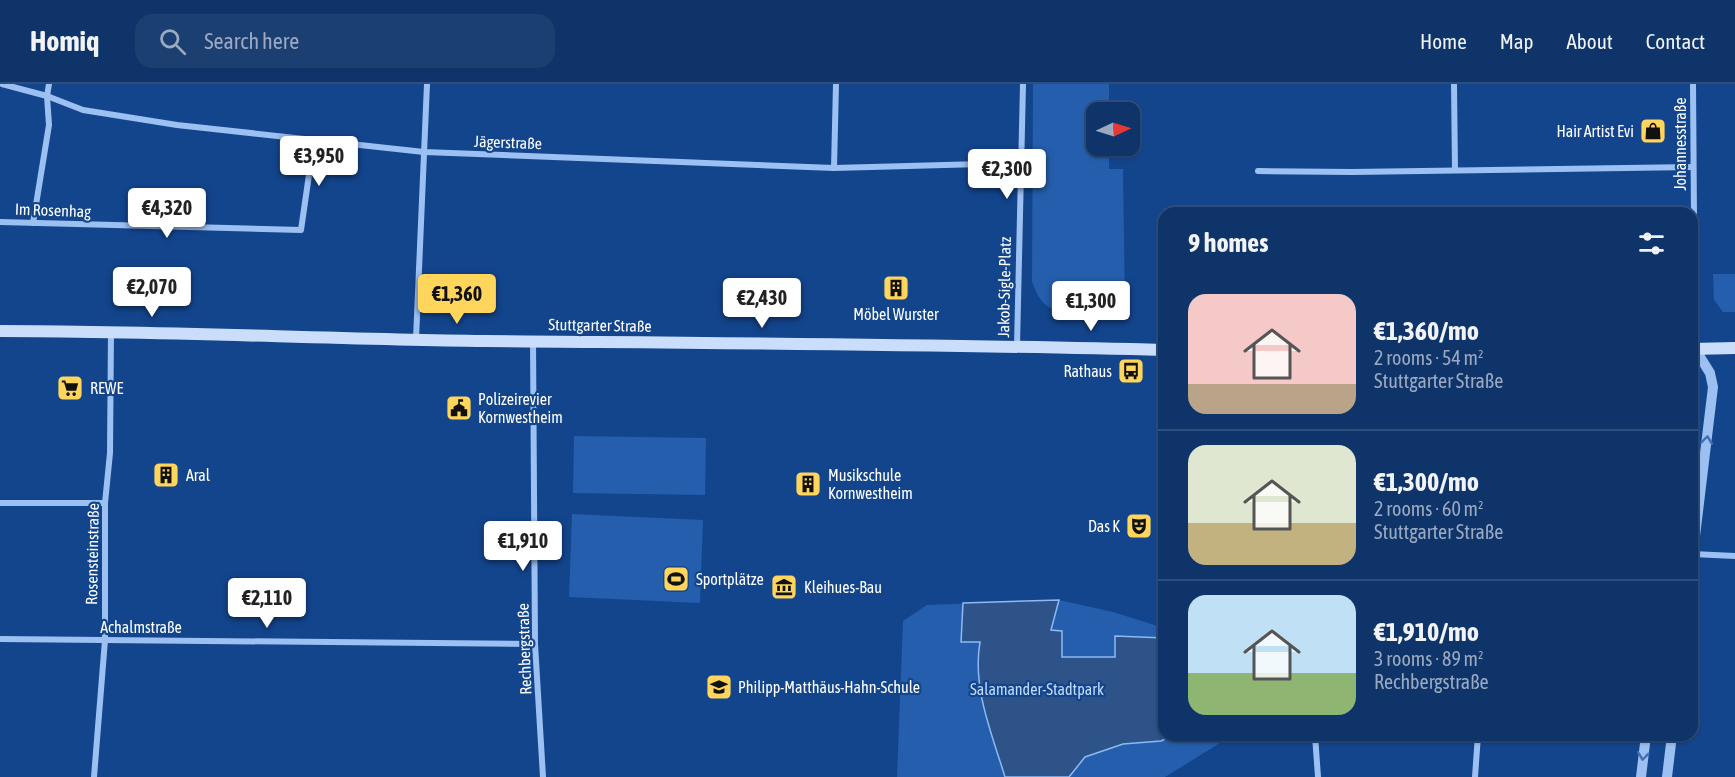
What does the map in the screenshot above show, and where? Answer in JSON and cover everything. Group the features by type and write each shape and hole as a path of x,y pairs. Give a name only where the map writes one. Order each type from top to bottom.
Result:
{"main road":[{"name":"Stuttgarter Straße","path":"0,331 1158,350"},
{"path":"1698,352 1735,348"}],"street":[{"name":"Jägerstraße","path":"2,84 47,96 83,110 177,125 424,152 834,168 1020,163"},
{"path":"33,223 49,125 47,96 49,84"},
{"path":"416,339 427,84"},
{"path":"834,168 836,84"},
{"name":"Jakob-Sigle-Platz","path":"1017,346 1023,84"},
{"path":"1454,84 1455,170"},
{"name":"Johannesstraße","path":"1693,84 1694,207"},
{"name":"Im Rosenhag","path":"0,222 301,230 314,140"},
{"path":"1258,171 1352,172 1694,167"},
{"name":"Rosensteinstraße","path":"94,777 105,640 105,503 110,453 111,332"},
{"name":"Rechbergstraße","path":"533,341 535,644 543,777"},
{"path":"1698,358 1710,373 1713,387 1698,506"},
{"path":"0,503 105,503"},
{"path":"1698,554 1735,556"},
{"name":"Achalmstraße","path":"0,639 535,644"},
{"path":"1316,741 1318,777"},
{"path":"1475,777 1478,741"},
{"path":"1641,777 1645,741"},
{"path":"1667,777 1671,741"}],"green space":[{"path":"1033,84 1109,84 1109,102 1086,102 1086,156 1109,156 1109,169 1123,169 1125,307 1089,307 1089,320 1076,318 1046,305 1037,294 1032,282"},
{"path":"1713,274 1735,274 1735,312 1723,312 1714,300"},
{"path":"574,436 706,438 705,495 573,493"},
{"path":"572,514 703,520 700,603 569,597"},
{"name":"Salamander-Stadtpark","path":"1059,600 1113,612 1158,626 1158,741 1223,741 1165,777 897,777 903,621 927,605"}],"shaded area":[{"path":"1059,600 1051,630 1062,631 1062,657 1115,657 1115,636 1158,638 1158,741 1161,741 1123,744 1085,757 1069,777 1005,777 981,694 978,659 980,642 961,642 963,603"}],"place":[{"name":"Hair Artist Evi","path":"1653,131"},
{"name":"Möbel Wurster","path":"896,288"},
{"name":"Rathaus","path":"1131,371"},
{"name":"REWE","path":"70,388"},
{"name":"Polizeirevier Kornwestheim","path":"459,408"},
{"name":"Aral","path":"166,475"},
{"name":"Musikschule Kornwestheim","path":"808,484"},
{"name":"Das K","path":"1139,526"},
{"name":"Sportplätze","path":"676,579"},
{"name":"Kleihues-Bau","path":"784,587"},
{"name":"Philipp-Matthäus-Hahn-Schule","path":"719,687"}]}
